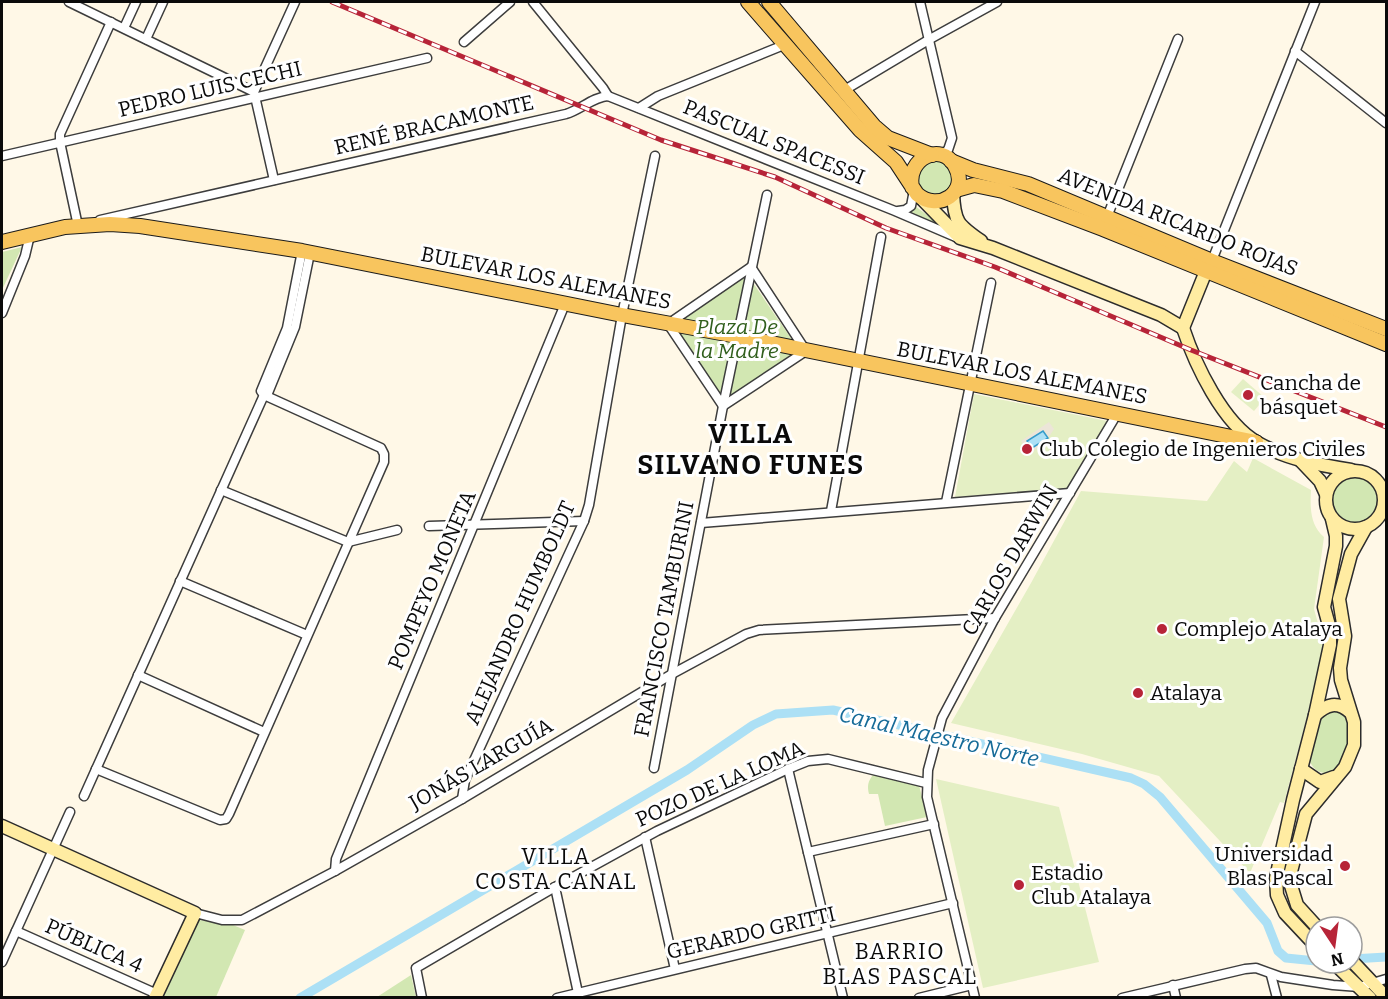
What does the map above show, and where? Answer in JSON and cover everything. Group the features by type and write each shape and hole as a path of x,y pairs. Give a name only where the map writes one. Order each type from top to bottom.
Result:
{"main road":[{"path":"748,2 860,130 896,162 916,191 956,234 966,241 993,248 1161,315 1183,328 1209,387 1228,419 1226,426 1220,430 1207,432"},
{"name":"AVENIDA RICARDO ROJAS","path":"769,2 868,121 884,135 973,170 1028,184 1107,217 1209,266 1386,344"},
{"path":"955,191 940,202 930,202 916,191 911,175 914,166 923,158 941,157 959,175 955,191 955,216 960,226 993,248"},
{"name":"AVENIDA RICARDO ROJAS","path":"955,191 974,185 1003,191 1386,329"},
{"name":"BULEVAR LOS ALEMANES","path":"2,242 78,226 110,224 140,226 306,252 737,336 1256,442"},
{"path":"1183,328 1209,266"},
{"path":"1161,315 1173,314 1191,307"},
{"path":"1225,412 1256,442 1300,460 1361,471 1371,475 1384,489 1382,517 1366,527 1350,554 1339,599 1345,636 1341,674 1354,722 1354,745 1345,766 1306,814 1289,879 1297,905 1306,915"},
{"path":"1300,460 1320,481 1326,494"},
{"path":"1304,933 1285,913 1280,904 1276,886 1282,845 1316,715 1331,637 1324,607 1336,536 1326,507 1327,488 1335,478 1351,470"},
{"path":"1332,519 1348,528 1366,527"},
{"path":"1316,715 1326,706 1335,704 1343,706 1350,712"},
{"path":"1301,769 1320,782 1331,779 1339,773"},
{"name":"JONÁS LARGUÍA","path":"2,826 195,913"},
{"path":"156,996 195,913"},
{"path":"1364,974 1386,997"},
{"path":"1347,975 1370,998"}],"street":[{"path":"69,2 255,95"},
{"path":"124,28 136,2"},
{"path":"146,39 163,2"},
{"path":"274,180 255,95 295,2"},
{"path":"464,42 510,2"},
{"path":"533,2 608,96 639,108 658,96 784,43"},
{"path":"920,2 952,138 948,150 941,157"},
{"path":"843,91 997,2"},
{"path":"1209,266 1315,2"},
{"path":"78,226 60,142 62,129 111,22"},
{"path":"1107,217 1178,39"},
{"path":"1295,51 1386,123"},
{"name":"PEDRO LUIS CECHI","path":"2,156 255,95 427,58"},
{"name":"RENÉ BRACAMONTE","path":"78,226 566,114 608,96"},
{"name":"PASCUAL SPACESSI","path":"639,108 966,241"},
{"name":"ALEJANDRO HUMBOLDT","path":"462,798 465,780 589,505 622,315 656,156"},
{"path":"895,211 909,208 916,191"},
{"name":"FRANCISCO TAMBURINI","path":"654,768 723,406 767,195"},
{"path":"2,312 25,256 30,235"},
{"path":"831,511 881,237"},
{"path":"96,769 220,820 226,819 384,462 381,448 264,395 261,391 287,328 306,252"},
{"path":"751,267 806,351 723,406 668,324 751,267"},
{"path":"946,502 991,283"},
{"name":"POMPEYO MONETA","path":"335,871 336,858 565,304"},
{"path":"84,796 264,395"},
{"name":"CARLOS DARWIN","path":"926,783 939,728 995,618 1117,414"},
{"path":"221,490 348,542 397,530"},
{"path":"701,523 1070,493"},
{"path":"429,526 584,520"},
{"path":"180,581 307,635"},
{"name":"JONÁS LARGUÍA","path":"195,913 222,920 242,920 335,871 672,674 746,634 759,630 995,618"},
{"path":"138,675 264,732"},
{"name":"POZO DE LA LOMA","path":"423,998 416,968 645,837 788,769 808,761 828,759 926,783"},
{"path":"788,769 843,998"},
{"path":"926,783 975,998"},
{"path":"2,963 70,812"},
{"path":"808,852 934,824"},
{"path":"645,837 675,969"},
{"path":"555,887 578,993"},
{"name":"GERARDO GRITTI","path":"557,998 953,903"},
{"name":"PÚBLICA 4","path":"16,931 156,996"},
{"path":"1122,998 1256,968 1271,975 1333,985 1359,987 1386,979"},
{"path":"1271,975 1277,998"},
{"path":"919,998 972,985"},
{"path":"1173,985 1176,998"}],"green space":[{"path":"935,161 947,166 952,178 947,190 935,195 923,190 918,178 923,166"},
{"path":"915,206 942,226 941,228 906,213"},
{"path":"22,247 2,290 2,252"},
{"name":"Plaza De la Madre","path":"747,274 799,350 725,400 676,328 678,322"},
{"name":"Cancha de básquet","path":"1243,379 1265,398 1254,411 1231,392"},
{"name":"Club Colegio de Ingenieros Civiles","path":"974,394 1107,421 1068,489 955,497"},
{"name":"Complejo Atalaya","path":"1253,458 1311,490 1313,522 1324,537 1314,609 1325,649 1284,803 1280,802 1250,873 1159,776 1082,754 951,723 1081,491 1207,501 1234,461 1247,472"},
{"path":"1350,474 1360,474 1373,481 1380,494 1380,504 1373,517 1360,524 1350,524 1341,520 1334,513 1330,504 1330,494 1334,485 1341,478"},
{"path":"1342,709 1349,721 1348,752 1336,772 1320,772 1309,760 1322,711"},
{"path":"873,775 919,785 927,817 885,826 878,794 869,794 868,784"},
{"name":"Estadio Club Atalaya","path":"936,779 1059,807 1099,962 983,988"},
{"path":"199,920 233,925 245,930 216,997 162,998"},
{"path":"411,975 416,997 377,997"}],"shaded area":[{"path":"1049,422 1054,429 1045,443 1029,454 1021,441"}],"water":[{"path":"1043,431 1048,438 1032,448 1027,441"}],"waterway":[{"name":"Canal Maestro Norte","path":"300,998 687,770 753,725 776,714 833,710 1131,778 1144,784 1160,797 1267,923 1278,951 1286,958 1304,960"},
{"name":"Canal Maestro Norte","path":"1364,958 1386,957"}],"railway":[{"path":"332,2 661,140 775,177 886,228 995,267 1191,350 1386,427"}],"place":[{"name":"Cancha de básquet","path":"1248,395"},
{"name":"Club Colegio de Ingenieros Civiles","path":"1027,449"},
{"name":"Complejo Atalaya","path":"1162,629"},
{"name":"Atalaya","path":"1138,693"},
{"name":"Universidad Blas Pascal","path":"1345,866"},
{"name":"Estadio Club Atalaya","path":"1019,885"}],"district":[{"name":"VILLA SILVANO FUNES","path":"751,450"},
{"name":"VILLA COSTA CANAL","path":"556,868"},
{"name":"BARRIO BLAS PASCAL","path":"900,964"}]}
